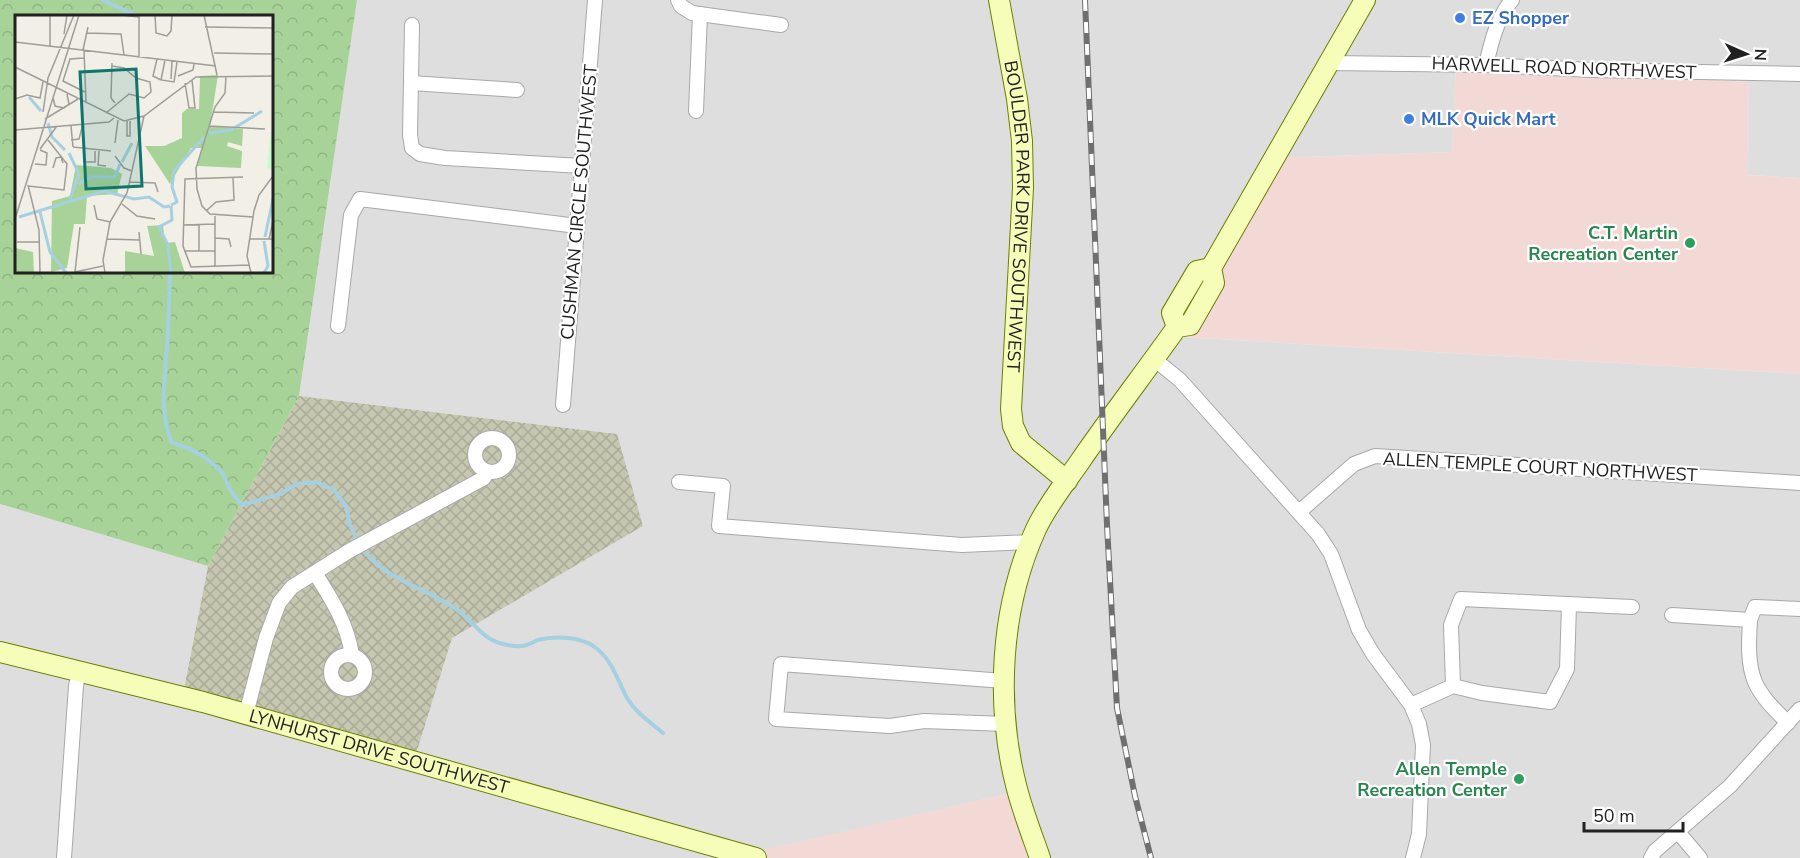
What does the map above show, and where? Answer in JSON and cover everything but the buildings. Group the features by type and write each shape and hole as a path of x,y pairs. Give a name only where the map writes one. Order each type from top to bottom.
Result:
{"street":[{"name":"CUSHMAN CIRCLE SOUTHWEST","path":"563,405 595,0"},
{"path":"678,0 681,6 692,13 781,25"},
{"name":"BOULDER PARK DRIVE SOUTHWEST","path":"999,0 1017,99 1022,141 1023,188 1011,409 1013,426 1021,443 1067,481"},
{"path":"1040,858 1017,788 1007,742 1004,681 1007,633 1018,580 1036,528 1177,327 1190,325 1214,283 1211,268 1365,0"},
{"path":"1486,65 1491,43 1502,16 1512,0"},
{"path":"696,111 700,14"},
{"path":"412,25 412,148 420,154 445,158 582,166"},
{"name":"HARWELL ROAD NORTHWEST","path":"1329,63 1800,74"},
{"path":"411,83 517,90"},
{"path":"338,326 351,215 360,199 577,226"},
{"path":"1154,359 1180,380 1318,534 1331,554 1359,630 1373,654 1411,705 1424,745 1419,834 1413,858"},
{"name":"ALLEN TEMPLE COURT NORTHWEST","path":"1299,512 1354,464 1375,456 1800,483"},
{"path":"246,714 266,638 279,603 292,587 349,551 484,478 487,472"},
{"path":"679,482 723,486 719,526 962,545 1032,542"},
{"path":"315,573 341,615 349,635 352,655"},
{"path":"1454,686 1451,625 1461,599 1632,607"},
{"path":"1411,705 1454,686 1482,693 1550,702 1567,669 1569,604"},
{"path":"1788,723 1770,705 1754,681 1749,652 1750,620 1755,607 1800,609"},
{"path":"1672,615 1750,620"},
{"name":"LYNHURST DRIVE SOUTHWEST","path":"0,652 246,714 756,858"},
{"path":"1004,681 782,664 776,719 890,726 924,721 1006,724"},
{"path":"64,858 79,671"},
{"path":"1651,858 1656,851 1730,786 1800,709"},
{"path":"1678,832 1700,858"}],"shaded area":[{"path":"357,0 1800,0 1800,178 1748,175 1749,82 1456,66 1452,152 1271,158 1166,336 1800,374 1800,858 1037,858 1007,794 733,858 0,858 0,504 208,566 183,694 416,754 452,638 643,526 616,434 299,396"},
{"path":"1456,65 1749,82 1748,175 1800,178 1800,374 1166,336 1271,158 1452,152"},
{"path":"299,396 617,434 643,526 452,638 416,754 183,694 208,566"},
{"path":"1007,794 1037,858 733,858 737,856"}],"green space":[{"path":"0,0 357,0 299,396 208,566 0,504"}],"waterway":[{"path":"103,0 134,15"},
{"path":"170,273 164,394 165,416 171,442 190,449 207,459 222,472 230,490 242,505 280,494 297,484 316,482 334,490 346,506 350,525 358,542"},
{"path":"367,554 387,572 456,609 495,642 519,646 538,640 560,638 576,639 590,644 606,658 627,698 635,708 663,733"}],"railway":[{"path":"1085,0 1117,708 1135,796 1151,858"}],"place":[{"name":"EZ Shopper","path":"1460,18"},
{"name":"MLK Quick Mart","path":"1409,119"},
{"name":"C.T. Martin Recreation Center","path":"1690,243"},
{"name":"Allen Temple Recreation Center","path":"1519,779"}]}
